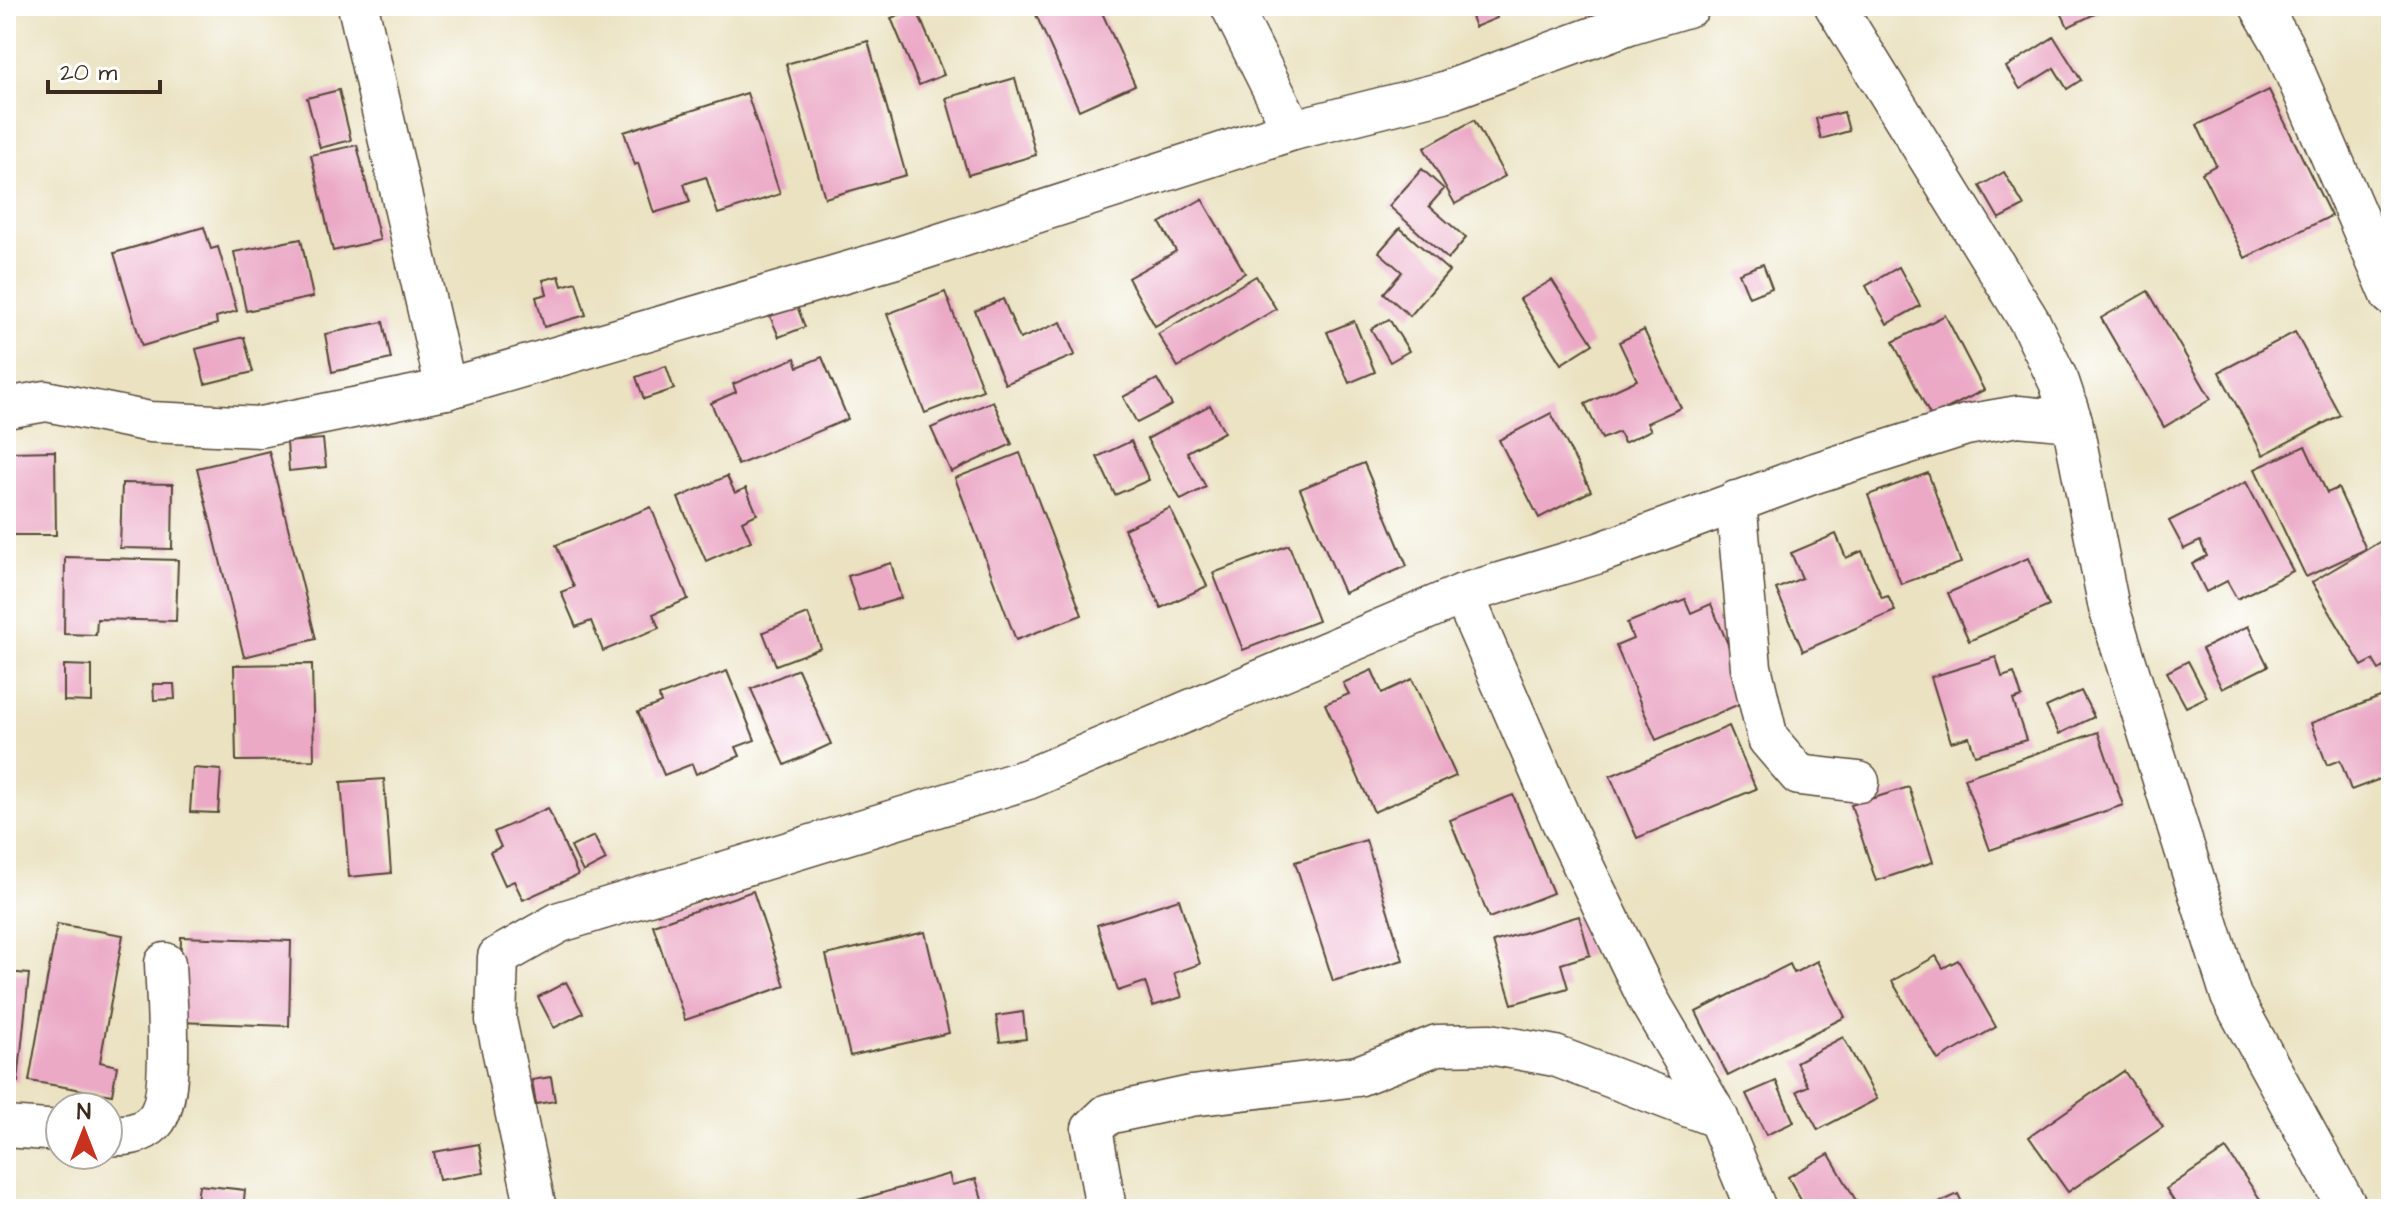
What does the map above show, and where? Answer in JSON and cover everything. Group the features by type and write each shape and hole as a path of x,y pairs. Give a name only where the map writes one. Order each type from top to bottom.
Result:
{"street":[{"path":"358,6 446,389"},
{"path":"1231,6 1293,130"},
{"path":"6,408 46,401 150,422 260,427 446,389 899,257 1293,130 1444,92 1629,24 1690,6"},
{"path":"1835,6 2030,322 2059,382 2072,421 2109,608 2231,996 2348,1209"},
{"path":"2260,6 2283,45 2391,295"},
{"path":"536,1209 496,1020 498,957 560,922 1028,779 1463,594 1599,553 1736,501 1966,425 2018,416 2072,421"},
{"path":"1736,501 1751,667 1768,739 1799,775 1859,782"},
{"path":"1463,594 1562,822 1648,999 1718,1118 1756,1209"},
{"path":"124,1136 142,1131 157,1120 163,1101 168,1071 165,963"},
{"path":"1106,1209 1092,1129 1108,1114 1191,1096 1358,1076 1437,1045 1490,1044 1555,1056 1718,1118"},
{"path":"6,1127 44,1130"}],"building":[{"path":"1032,6 1099,6 1135,85 1079,110"},
{"path":"1467,6 1493,6 1497,18 1475,27"},
{"path":"2058,6 2111,6 2068,27"},
{"path":"916,8 944,75 919,85 891,18"},
{"path":"2054,37 2081,80 2067,89 2054,68 2020,89 2006,67"},
{"path":"868,41 906,175 825,198 786,64"},
{"path":"1015,78 1036,155 968,175 946,98"},
{"path":"339,90 351,140 320,148 307,98"},
{"path":"2269,90 2331,216 2245,258 2202,173 2216,165 2197,125"},
{"path":"747,93 780,194 718,214 706,177 684,184 690,202 654,213 624,132"},
{"path":"1844,112 1849,131 1821,139 1816,119"},
{"path":"1474,120 1505,176 1455,204 1424,148"},
{"path":"357,145 380,240 333,251 311,155"},
{"path":"1422,169 1444,189 1429,206 1466,238 1448,259 1389,206"},
{"path":"2004,172 2024,206 1999,219 1980,186"},
{"path":"1202,199 1245,273 1155,326 1128,278 1176,251 1160,223"},
{"path":"204,227 211,249 218,247 237,311 216,317 217,324 142,346 114,253"},
{"path":"1400,228 1449,271 1410,316 1384,293 1402,272 1379,252"},
{"path":"301,239 313,297 246,311 234,252"},
{"path":"1763,264 1772,288 1749,297 1739,273"},
{"path":"1899,267 1920,306 1887,324 1866,286"},
{"path":"559,276 562,286 576,282 586,315 544,327 536,297 547,294 543,280"},
{"path":"1256,276 1276,309 1178,367 1158,334"},
{"path":"1552,280 1593,344 1561,364 1520,299"},
{"path":"2148,291 2211,399 2164,427 2101,318"},
{"path":"945,292 983,390 925,413 887,314"},
{"path":"793,296 805,327 779,337 766,307"},
{"path":"1003,299 1020,339 1061,322 1075,355 1005,384 975,311"},
{"path":"1945,315 1984,390 1931,417 1893,342"},
{"path":"1389,319 1409,351 1390,362 1371,329"},
{"path":"1354,321 1375,372 1349,383 1327,332"},
{"path":"383,322 391,359 332,372 325,334"},
{"path":"1644,330 1681,408 1647,423 1651,430 1624,443 1619,432 1602,439 1585,404 1637,380 1619,342"},
{"path":"2295,332 2340,415 2263,455 2219,372"},
{"path":"244,337 253,372 205,384 196,349"},
{"path":"822,357 848,419 738,465 711,403 736,392 733,384 795,358 798,367"},
{"path":"666,366 674,389 644,399 636,377"},
{"path":"1157,379 1172,405 1137,423 1123,397"},
{"path":"993,401 1012,444 951,472 931,428"},
{"path":"1210,405 1224,432 1187,452 1206,487 1181,500 1147,439"},
{"path":"1551,413 1591,491 1539,518 1499,440"},
{"path":"323,439 326,467 289,471 287,442"},
{"path":"1131,441 1149,480 1115,495 1097,457"},
{"path":"2305,446 2327,493 2338,488 2366,549 2306,577 2255,469"},
{"path":"55,451 56,535 6,535 6,458 9,458 9,452"},
{"path":"269,451 316,639 244,657 197,468"},
{"path":"1020,453 1082,615 1016,640 955,478"},
{"path":"1364,463 1407,566 1344,593 1300,489"},
{"path":"1928,473 1961,563 1901,584 1868,495"},
{"path":"727,476 735,493 746,488 757,514 742,521 751,541 706,561 678,498"},
{"path":"2246,482 2293,571 2237,599 2227,581 2206,592 2192,564 2207,556 2200,541 2184,549 2169,521"},
{"path":"122,483 173,484 172,549 120,548"},
{"path":"651,507 688,599 653,614 659,628 603,651 591,621 576,627 561,592 574,587 556,545"},
{"path":"1170,508 1207,586 1161,608 1124,529"},
{"path":"1836,534 1846,558 1862,551 1882,598 1888,596 1895,611 1803,651 1776,589 1802,578 1791,553"},
{"path":"2381,541 2391,557 2391,663 2379,670 2373,660 2362,666 2312,582"},
{"path":"1289,545 1318,621 1243,650 1213,573"},
{"path":"65,557 178,560 176,621 97,619 96,635 64,634"},
{"path":"2028,558 2049,606 1969,641 1948,593"},
{"path":"891,563 901,598 859,611 848,576"},
{"path":"1685,599 1691,613 1711,604 1751,699 1656,740 1616,646 1633,639 1627,623"},
{"path":"808,614 821,648 776,665 763,632"},
{"path":"2248,626 2268,666 2222,689 2202,649"},
{"path":"1996,657 2002,677 2014,673 2022,697 2013,700 2026,740 1975,755 1969,737 1951,742 1931,677"},
{"path":"2188,661 2207,697 2186,707 2167,672"},
{"path":"312,664 314,760 236,761 234,665"},
{"path":"64,665 92,666 92,702 64,701"},
{"path":"798,669 831,744 785,765 751,689"},
{"path":"1372,670 1382,693 1412,679 1456,776 1374,812 1325,704 1349,694 1343,683"},
{"path":"727,671 755,740 736,747 740,756 696,774 692,764 664,775 638,712 661,703 659,696"},
{"path":"153,684 174,684 175,699 154,700"},
{"path":"2081,691 2094,717 2059,734 2046,707"},
{"path":"2391,693 2391,775 2351,790 2340,760 2327,765 2311,723"},
{"path":"1729,726 1756,789 1637,838 1610,776"},
{"path":"2098,732 2123,805 1990,850 1964,778"},
{"path":"193,768 221,770 218,813 190,812"},
{"path":"384,779 391,873 349,877 341,782"},
{"path":"1909,787 1933,862 1876,881 1851,805"},
{"path":"1513,795 1553,893 1489,918 1450,820"},
{"path":"548,808 578,875 523,900 514,881 505,885 490,852 501,847 494,832"},
{"path":"594,836 606,860 583,872 571,847"},
{"path":"1366,840 1403,960 1333,981 1295,862"},
{"path":"753,891 785,986 685,1020 653,925"},
{"path":"1179,899 1200,964 1174,973 1182,997 1153,1006 1145,982 1118,991 1097,925"},
{"path":"1579,916 1590,955 1561,964 1568,988 1512,1004 1493,942"},
{"path":"57,924 123,935 100,1062 117,1066 113,1091 88,1091 29,1081"},
{"path":"925,932 949,1033 850,1056 826,955"},
{"path":"181,937 291,941 289,1026 179,1022"},
{"path":"1936,956 1943,968 1958,960 1996,1027 1938,1060 1892,981"},
{"path":"1817,961 1845,1017 1728,1076 1696,1012 1790,964 1794,973"},
{"path":"6,972 29,974 18,1082 6,1081"},
{"path":"566,982 583,1013 554,1028 538,997"},
{"path":"1023,1012 1026,1039 1000,1042 996,1016"},
{"path":"1843,1037 1877,1099 1818,1130 1797,1091 1808,1086 1796,1062"},
{"path":"2124,1071 2163,1127 2068,1192 2029,1137"},
{"path":"551,1077 555,1101 536,1104 532,1080"},
{"path":"1776,1081 1794,1122 1766,1135 1746,1094"},
{"path":"479,1144 484,1173 439,1180 434,1152"},
{"path":"2226,1149 2262,1202 2251,1209 2179,1209 2166,1189"},
{"path":"1829,1154 1861,1209 1806,1209 1788,1177"},
{"path":"949,1174 952,1185 976,1179 985,1209 833,1209 833,1207"},
{"path":"199,1185 245,1190 243,1209 196,1209"},
{"path":"1958,1194 1965,1209 1925,1209"}]}
